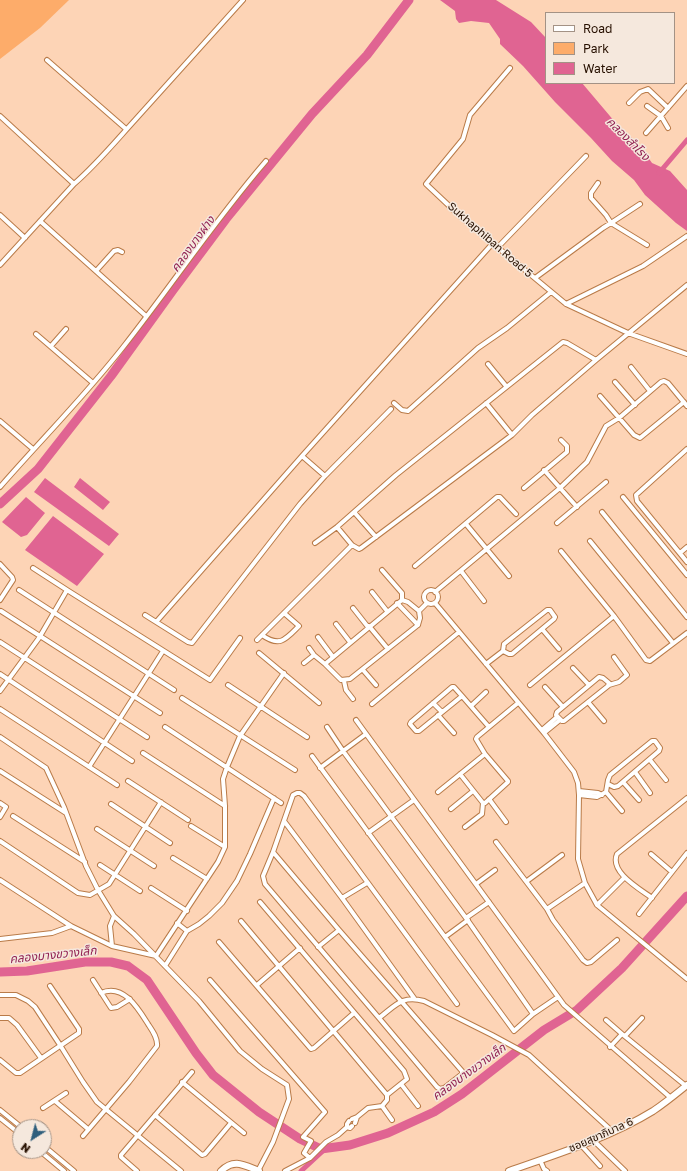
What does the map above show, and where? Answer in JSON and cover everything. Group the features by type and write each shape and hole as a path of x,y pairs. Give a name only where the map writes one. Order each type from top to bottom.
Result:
{"street":[{"path":"0,265 244,0"},
{"path":"47,60 126,129"},
{"name":"Sukhaphiban Road 5","path":"510,68 470,115 463,139 426,184 566,304 628,333 687,354"},
{"path":"646,133 687,86"},
{"path":"629,103 640,92 648,89 668,108"},
{"path":"647,106 661,116 668,128"},
{"path":"0,116 74,184"},
{"path":"498,247 586,156"},
{"path":"0,487 124,346 214,225 266,161"},
{"path":"598,182 591,193 591,198 611,223 647,245"},
{"path":"535,278 603,228 640,204"},
{"path":"0,215 25,238"},
{"path":"40,221 146,316"},
{"path":"566,304 643,266 687,236"},
{"path":"157,622 302,456 493,243"},
{"path":"96,271 114,251 118,250 122,252"},
{"path":"337,527 352,545 359,549 376,538 512,435 532,415 596,360 687,285"},
{"path":"394,403 402,410 408,410 478,348 507,328 551,292"},
{"path":"51,346 66,329"},
{"path":"36,334 93,383"},
{"path":"315,543 337,527 396,475 563,342 596,360"},
{"path":"488,364 506,386"},
{"path":"630,367 650,391"},
{"path":"427,603 424,598 426,594 431,591 435,592 560,488 587,462 606,426 619,418 661,382 664,381 668,383 687,406"},
{"path":"615,382 635,405"},
{"path":"600,396 634,435 640,438 684,402"},
{"path":"486,403 512,435"},
{"path":"145,615 188,642 192,642 282,525 325,476 391,409"},
{"path":"0,421 33,449"},
{"path":"524,488 567,452 566,446 561,440"},
{"path":"687,449 636,495 637,501 687,562"},
{"path":"302,456 325,476"},
{"path":"544,470 577,507"},
{"path":"556,523 606,482"},
{"path":"415,566 498,497 516,514"},
{"path":"623,497 687,575"},
{"path":"354,512 376,538"},
{"path":"602,512 687,617"},
{"path":"466,524 509,576"},
{"path":"590,541 673,643"},
{"path":"257,640 352,545"},
{"path":"680,553 687,547"},
{"path":"562,551 614,616 644,658 648,661 687,632"},
{"path":"0,564 13,580 0,600"},
{"path":"33,568 210,680 240,638"},
{"path":"382,570 402,593 402,600"},
{"path":"461,571 484,601"},
{"path":"19,590 174,690"},
{"path":"0,691 40,636 67,590"},
{"path":"372,592 387,611"},
{"path":"435,592 438,598 435,603"},
{"path":"309,648 314,655 338,678 344,681 350,679 418,625 420,618 419,611 408,602 402,600 325,664"},
{"path":"397,603 418,625"},
{"path":"419,611 427,603 435,603"},
{"path":"435,603 543,731 574,772 579,793 578,859 585,883 597,905 687,979"},
{"path":"353,608 388,649"},
{"path":"549,609 555,618 512,654 509,654 504,650 504,644 549,609"},
{"path":"1,611 160,714"},
{"path":"262,635 274,641 281,642 299,626 284,613"},
{"path":"530,685 614,616"},
{"path":"336,624 350,642"},
{"path":"542,629 559,649"},
{"path":"372,704 459,632"},
{"path":"318,637 333,657"},
{"path":"0,642 147,737"},
{"path":"486,664 504,650"},
{"path":"89,767 163,651"},
{"path":"259,653 319,703"},
{"path":"304,663 314,655"},
{"path":"609,685 601,677 589,685 556,713 558,718 564,721 609,685 619,682 627,675 614,657"},
{"path":"573,668 589,685"},
{"path":"363,670 376,685"},
{"path":"0,674 103,744 132,761"},
{"path":"156,956 218,862 224,847 225,806 223,779 226,767 240,736 284,674"},
{"path":"344,681 346,690 353,699"},
{"path":"228,685 307,738"},
{"path":"462,696 417,732 410,724 453,687 462,696 471,706 489,727"},
{"path":"545,687 563,707"},
{"path":"471,706 486,692"},
{"path":"182,698 295,770"},
{"path":"588,702 604,721"},
{"path":"433,703 454,733"},
{"path":"483,802 507,784 508,781 485,754 476,739 518,703"},
{"path":"0,709 117,785"},
{"path":"543,731 558,718"},
{"path":"356,720 564,1006 670,1098"},
{"path":"165,727 281,803"},
{"path":"327,728 467,919 533,1014"},
{"path":"320,768 366,734"},
{"path":"0,737 46,768 66,813 85,862 98,890 114,916 134,934 199,1001 240,1051 262,1069 287,1085 289,1099 286,1108 273,1142 258,1171 244,1165 235,1164 230,1164 221,1171"},
{"path":"579,793 597,797 604,793 610,775 654,740 660,750 650,760 623,782 614,787 608,784"},
{"path":"143,753 225,806"},
{"path":"438,792 485,754"},
{"path":"312,756 514,1031 533,1014 558,997"},
{"path":"650,760 666,780"},
{"path":"0,771 66,813"},
{"path":"635,772 650,793"},
{"path":"460,774 483,802 482,814 465,827"},
{"path":"128,781 188,820"},
{"path":"623,782 639,800"},
{"path":"451,809 473,791"},
{"path":"273,852 400,1001 462,1071 460,1077 444,1088 440,1089 265,884 263,876 293,795 300,793 457,1004"},
{"path":"604,793 622,811"},
{"path":"165,966 187,931 200,924 222,903 237,881 274,798"},
{"path":"652,898 624,878 615,858 617,854 687,798"},
{"path":"489,799 506,822"},
{"path":"368,833 414,800"},
{"path":"0,841 78,893 90,895 110,884 162,802"},
{"path":"0,803 6,807 0,817"},
{"path":"111,804 170,843"},
{"path":"13,816 85,862"},
{"path":"284,821 414,998"},
{"path":"191,826 224,847"},
{"path":"96,829 154,866"},
{"path":"496,842 547,909 583,960 587,963 592,962 617,940"},
{"path":"639,914 687,853"},
{"path":"526,881 562,854"},
{"path":"651,854 672,872"},
{"path":"173,858 207,879"},
{"path":"100,866 140,891"},
{"path":"476,884 495,870"},
{"path":"597,905 624,878"},
{"path":"0,880 70,926 112,946 156,956"},
{"path":"342,898 367,883"},
{"path":"547,909 585,883"},
{"path":"151,888 187,911"},
{"path":"260,902 404,1071 407,1079 387,1095 382,1106 368,1108 357,1117 350,1120 347,1127 338,1135 326,1142 310,1158 285,1171"},
{"path":"445,937 489,902"},
{"path":"112,946 110,926 114,916"},
{"path":"241,921 278,967 387,1095"},
{"path":"177,923 187,931"},
{"path":"0,940 52,933 70,926"},
{"path":"318,947 339,930"},
{"path":"219,942 310,1048 314,1048 354,1013"},
{"path":"257,985 300,948"},
{"path":"93,980 109,1006 113,1009 130,999"},
{"path":"210,980 325,1112 303,1137 311,1142 304,1153 310,1158"},
{"path":"0,1060 18,1074 78,1033 79,1031 50,986"},
{"path":"83,1136 157,1046 156,1038 153,1032 130,999 110,990 101,993"},
{"path":"0,996 16,995 28,1001 34,1007 94,1097 106,1109 181,1171"},
{"path":"379,1018 400,1001 414,998 424,1001 529,1055 613,1132"},
{"path":"0,1018 9,1018 17,1025 41,1058"},
{"path":"610,1047 642,1018"},
{"path":"606,1020 686,1086"},
{"path":"137,1171 121,1156 137,1135 192,1072"},
{"path":"182,1082 244,1133"},
{"path":"401,1084 418,1106"},
{"name":"ซอยสุขาภิบาล 6","path":"509,1171 613,1132 652,1111 686,1086"},
{"path":"43,1108 66,1094"},
{"path":"55,1102 88,1129"},
{"path":"382,1106 392,1120"},
{"path":"0,1110 12,1120"},
{"path":"155,1115 202,1155 205,1154 231,1123"},
{"path":"347,1127 350,1128 354,1124 357,1117"},
{"path":"0,1118 12,1128"},
{"path":"593,1140 625,1171"},
{"path":"581,1145 600,1166"},
{"path":"52,1153 74,1171"},
{"path":"50,1159 64,1171"},
{"path":"540,1160 546,1171"}],"green space":[{"path":"0,0 69,0 40,28 0,59"}],"water":[{"name":"คลองสำโรง","path":"440,0 496,0 531,22 545,37 545,84 583,84 615,122 640,146 652,163 670,171 687,190 687,231 645,195 634,180 612,161 555,102 523,66 500,44 500,39 489,23 471,21 459,23 456,19 455,11"},
{"path":"45,478 119,534 109,546 34,492"},
{"path":"80,478 110,502 103,510 74,487"},
{"path":"26,497 45,513 27,535 21,537 2,522"},
{"path":"53,516 104,554 77,586 25,550"}],"waterway":[{"name":"คลองบางฝาง","path":"0,504 38,469 111,376 226,219 312,114 367,55 409,0"},
{"path":"659,173 687,140"},
{"name":"คลองบางขวางเล็ก","path":"0,972 27,971 85,962 111,962 128,966 147,980 196,1053 213,1075 259,1112 300,1139 321,1149 350,1145 388,1133 434,1112 462,1094 544,1030 577,1010 622,968 687,896"},
{"path":"301,1171 325,1149"}]}
